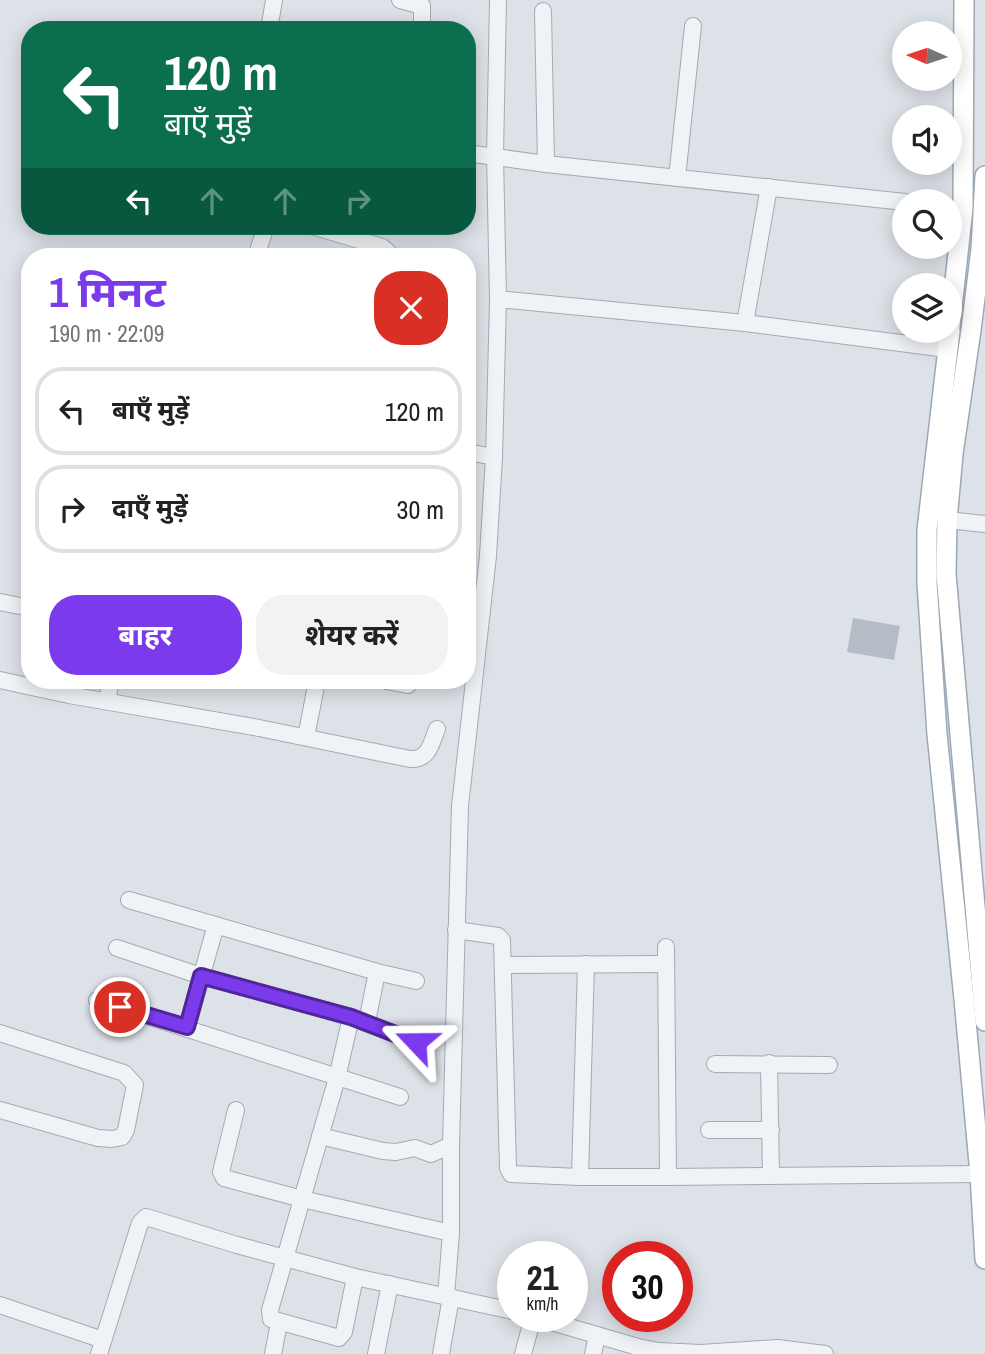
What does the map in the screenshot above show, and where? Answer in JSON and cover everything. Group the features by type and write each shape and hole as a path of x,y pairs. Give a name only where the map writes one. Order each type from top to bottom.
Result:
{"main road":[{"path":"958,189 964,0"},
{"path":"984,1008 946,574 947,520 953,454 978,332 985,176"},
{"path":"948,343 926,530 927,583 937,734 980,1174 985,1259"}],"street":[{"path":"270,21 274,0"},
{"path":"400,0 422,6 422,21"},
{"path":"476,663 488,556 494,457 498,299 495,156 498,0"},
{"path":"543,11 546,164"},
{"path":"677,178 693,26"},
{"path":"476,154 546,164 892,201"},
{"path":"745,323 769,187"},
{"path":"342,235 383,248"},
{"path":"498,299 745,323 892,332"},
{"path":"476,454 494,457"},
{"path":"947,520 985,524"},
{"path":"0,602 21,606"},
{"path":"0,680 21,684"},
{"path":"46,689 415,760 424,756 437,729"},
{"path":"107,701 109,689"},
{"path":"306,737 315,689"},
{"path":"441,1354 448,1296 451,1233 460,806 473,689"},
{"path":"129,900 416,981"},
{"path":"187,1027 216,925"},
{"path":"456,930 501,937 503,944 508,1168 511,1174 580,1177 980,1174"},
{"path":"666,947 667,1177"},
{"path":"117,948 201,976 368,1022 416,1042"},
{"path":"580,1177 586,964"},
{"path":"503,965 666,964"},
{"path":"368,1022 377,972"},
{"path":"97,1000 400,1097"},
{"path":"351,1017 337,1078 269,1315 274,1322 339,1339 344,1332 355,1277"},
{"path":"0,1033 124,1073 135,1085 126,1130 122,1137 112,1139 98,1138 0,1110"},
{"path":"715,1063 829,1065"},
{"path":"769,1063 771,1176"},
{"path":"236,1110 222,1176 302,1199 451,1233"},
{"path":"709,1130 771,1130"},
{"path":"320,1136 390,1152 415,1148 432,1154 451,1145"},
{"path":"0,1305 101,1347 140,1223 146,1217 355,1277 497,1307"},
{"path":"376,1354 390,1284"},
{"path":"273,1354 279,1323"},
{"path":"523,1354 528,1332"},
{"path":"584,1332 638,1347 675,1353 777,1348 825,1354"},
{"path":"593,1354 597,1336"}],"building":[{"path":"853,618 900,626 894,660 847,652"}],"route":[{"path":"120,1007 187,1027 201,976 368,1022 416,1042"}]}
